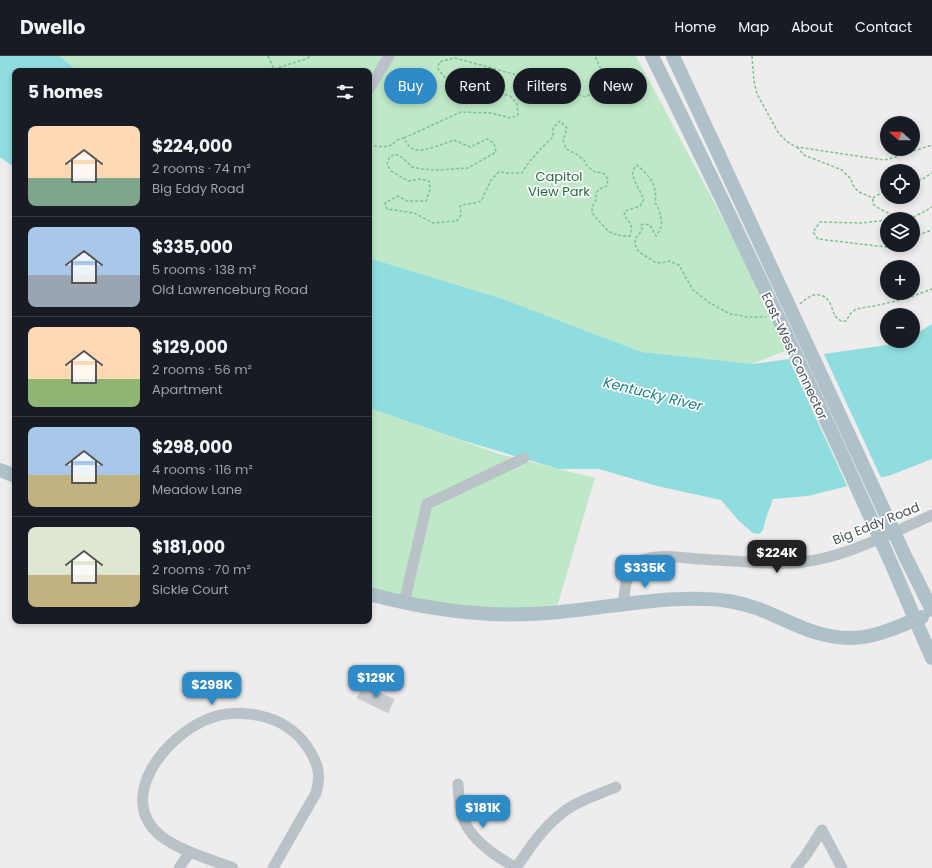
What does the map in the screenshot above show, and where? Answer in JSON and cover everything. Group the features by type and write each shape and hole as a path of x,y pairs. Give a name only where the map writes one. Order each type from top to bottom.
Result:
{"main road":[{"name":"East-West Connector","path":"652,56 757,272 892,565 932,658"},
{"name":"East-West Connector","path":"673,56 932,612"},
{"path":"0,470 12,475"},
{"path":"372,595 404,603 454,611 498,615 550,613 671,600 706,599 740,603 757,608 804,629 820,634 851,638 881,632 915,620 932,612"}],"street":[{"path":"372,84 389,56"},
{"path":"404,603 428,504 524,458"},
{"name":"Big Eddy Road","path":"623,605 627,578 630,570 637,563 646,558 663,557 781,563 810,561 847,552 903,529 932,515"},
{"path":"233,868 190,852 171,843 161,836 147,819 143,808 142,797 148,774 164,752 179,737 196,724 220,715 232,713 256,714 284,724 299,736 314,758 318,767 319,784 316,793 273,868"},
{"path":"458,784 459,804 469,831 480,842 516,868 529,848 554,819 574,805 616,787"},
{"path":"796,868 822,830 842,868"},
{"path":"179,868 190,852"}],"path":[{"path":"268,56 273,68"},
{"path":"280,68 311,56"},
{"path":"372,145 383,147 392,145 396,140 404,138 461,112 490,113 511,118 518,115 517,104 510,96 477,86 447,80 438,69 439,62 455,58 528,78 546,82 556,82 568,91 586,97 596,91 604,76 595,56"},
{"path":"752,56 754,81 757,94 778,132 783,138 797,147 884,160 932,145"},
{"path":"404,138 409,147 415,150 436,147 454,140 470,147 487,139 494,144 496,152 468,168 436,170 422,169 412,167 403,158 395,154 389,158 387,164 391,171 408,181 420,179 429,181 430,190 426,201 407,201 398,196 385,203 387,209 414,213 434,223 458,221 461,215 460,206 474,204 481,201 491,180 499,172 510,174 522,173 540,149 553,137 553,128 560,121 567,128 563,140 566,148 584,160 587,166 594,172 603,173 608,179 607,186 600,189 596,193 596,200 592,207 592,213 608,231 614,234 630,236 632,229 629,220 624,216 626,211 640,206 644,199 633,177 632,172 637,165 649,176 653,183 656,196 655,203 658,206 662,222 661,228 656,236 650,225 641,225 642,230 635,239 635,245 639,252 655,262 661,263 669,261 679,266 693,290 710,303 730,314 748,317 768,317"},
{"path":"797,147 804,155 842,170 851,179 852,184 859,192 873,198"},
{"path":"920,180 932,173"},
{"path":"873,198 880,194"},
{"path":"873,198 873,204 879,209 888,212"},
{"path":"920,214 932,207"},
{"path":"880,221 862,223 820,222 813,232 818,239 880,246"},
{"path":"920,234 932,230"},
{"path":"796,307 809,297 817,294 829,302 835,317 840,321 846,321 851,313 856,309 908,298 932,289"}],"green space":[{"name":"Capitol View Park","path":"59,56 636,56 642,68 589,68 589,104 647,104 647,77 792,348 752,364 642,352 503,299 372,259 372,68 74,68"},
{"path":"372,409 499,454 595,478 554,617 429,605 372,592"}],"water":[{"path":"0,56 59,56 74,68 12,68 12,166 0,157"},
{"name":"Kentucky River","path":"372,259 503,299 642,352 753,364 880,346 880,348 920,348 920,332 932,324 932,459 891,475 808,496 773,499 763,530 759,534 753,533 739,521 721,500 657,486 599,469 559,469 461,440 372,409"}],"pier":[{"path":"823,352 882,480 848,488 788,357"}],"building":[{"path":"362,687 370,691 371,689 394,699 388,713 357,698"}]}
